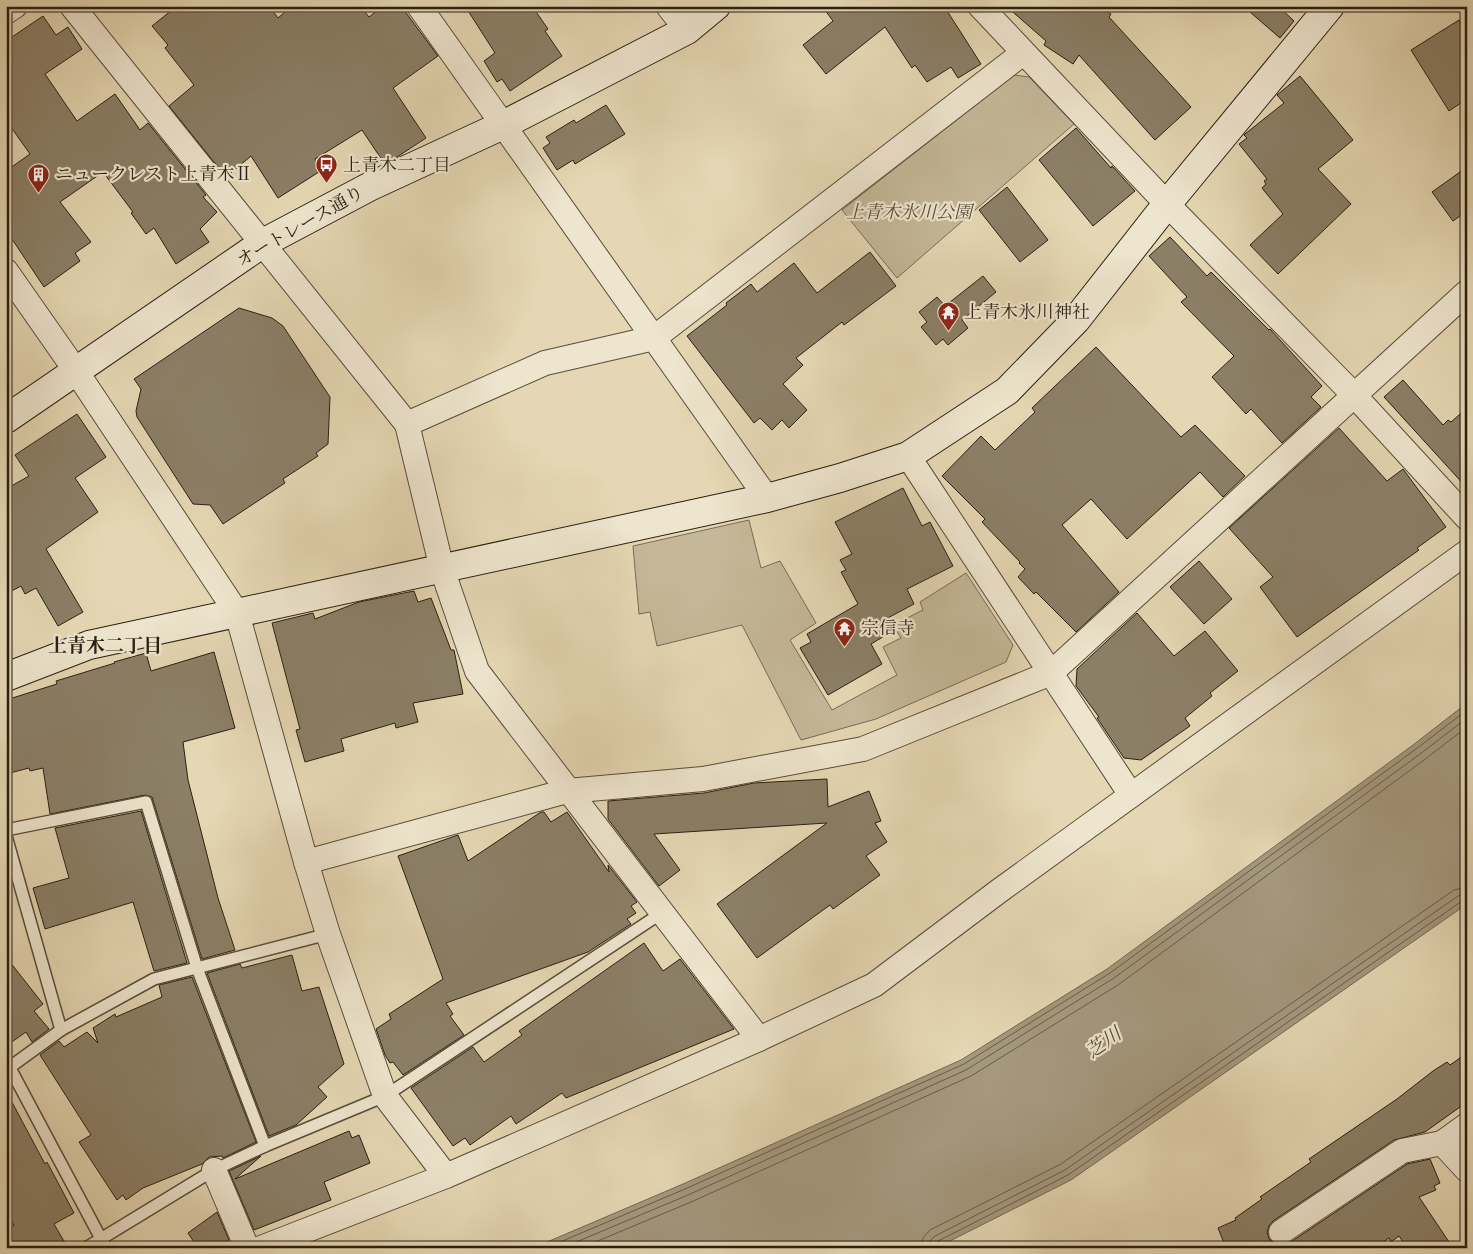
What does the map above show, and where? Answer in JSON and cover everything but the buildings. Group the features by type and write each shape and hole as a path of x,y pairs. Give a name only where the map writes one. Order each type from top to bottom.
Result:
{"street":[{"path":"6,12 15,6"},
{"path":"72,6 407,424 442,569 477,671 758,1039"},
{"path":"419,6 767,498"},
{"path":"668,6 687,30"},
{"name":"オートレース通り","path":"6,419 263,243 369,187 503,124 687,30 716,6"},
{"path":"980,6 1167,204 1354,395 1467,518"},
{"path":"6,677 89,645 767,498 840,478 908,456 1006,391 1076,320 1167,204 1330,6"},
{"path":"407,424 544,363 654,338 1023,53"},
{"path":"6,271 76,371 237,613 306,862 328,934 385,1096 446,1176"},
{"path":"306,862 567,791 703,778 863,749 1051,673 1467,292"},
{"path":"908,456 1131,795"},
{"path":"261,1248 446,1176 758,1039 874,985 998,891 1467,552"},
{"path":"1281,1232 1402,1151 1442,1143 1467,1125"},
{"path":"1442,1143 1467,1170"},
{"path":"214,1170 247,1248"}],"lane":[{"path":"6,830 146,802 197,968 265,1146"},
{"path":"6,836 61,1030"},
{"path":"86,1248 104,1243 214,1170 265,1146 385,1096 662,912"},
{"path":"104,1243 8,1069 61,1030 154,979 328,934"}],"green space":[{"name":"上青木氷川公園","path":"1014,75 1029,77 1074,124 897,278 842,210"},
{"path":"749,520 761,568 780,561 816,623 790,640 832,710 897,675 883,647 901,638 893,625 923,610 920,602 966,573 1013,645 1006,662 876,719 801,740 742,625 657,646 650,612 639,614 633,546"}],"water":[{"name":"芝川","path":"1467,703 1467,904 1071,1180 936,1248 533,1248 683,1184 961,1060 1107,969 1413,745"}],"place":[{"name":"上青木二丁目","path":"327,184"},
{"name":"ニュークレスト上青木Ⅱ","path":"39,193"},
{"name":"上青木氷川神社","path":"948,331"},
{"name":"宗信寺","path":"845,647"}],"district":[{"name":"上青木二丁目","path":"105,645"}]}
